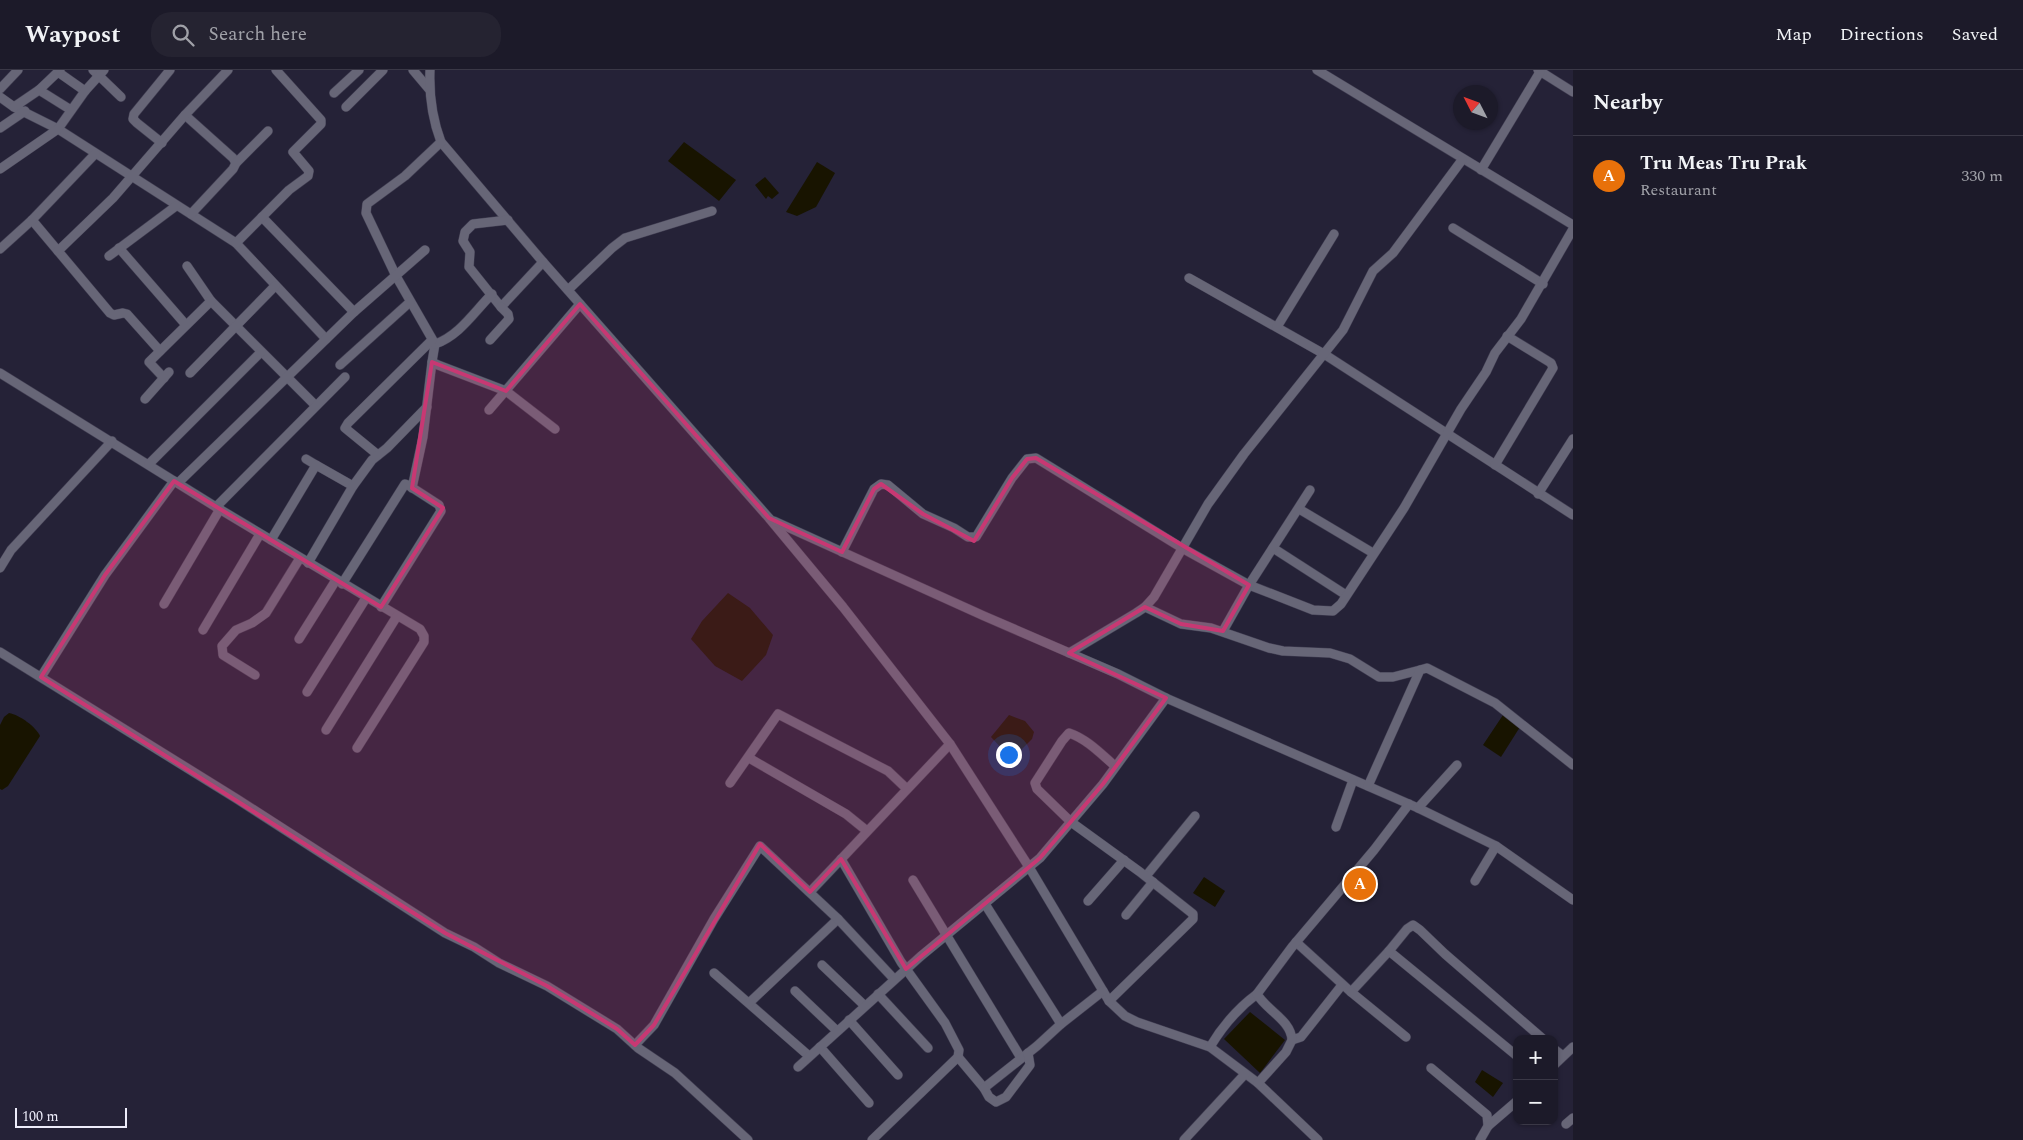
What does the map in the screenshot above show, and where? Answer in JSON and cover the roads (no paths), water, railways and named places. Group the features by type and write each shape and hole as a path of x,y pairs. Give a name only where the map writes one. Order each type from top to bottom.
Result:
{"street":[{"path":"0,89 18,70"},
{"path":"162,143 133,119 134,114 170,70"},
{"path":"236,243 309,174 310,171 293,152 321,124 321,120 276,70"},
{"path":"334,92 359,70"},
{"path":"346,107 383,70"},
{"path":"413,70 429,89"},
{"path":"430,70 429,89 434,123 441,142 543,262 769,518 843,607 950,744 1028,867 1109,1001 1125,1016 1137,1022 1210,1046 1258,1082 1318,1140"},
{"path":"842,552 874,489 881,484 888,485 923,514 954,528 968,537 976,538 1012,478 1027,459 1036,458 1182,548 1249,585 1313,610 1326,612 1336,609 1404,508 1461,409 1486,372 1495,353 1521,319 1573,227 1317,70"},
{"path":"14,107 40,90 59,71 84,91"},
{"path":"1481,170 1539,71 1573,92"},
{"path":"0,169 58,129 99,72 121,97"},
{"path":"58,251 113,198 221,72"},
{"path":"40,90 71,110"},
{"path":"0,97 14,107 58,129 236,243 326,339"},
{"path":"0,128 25,111"},
{"path":"184,115 236,163"},
{"path":"192,214 236,163 268,131"},
{"path":"412,488 423,438 434,342 396,276 365,208 367,204 405,176 441,142"},
{"path":"0,249 32,220 95,154"},
{"path":"1069,653 1145,607 1154,597 1208,504 1244,454 1346,325 1373,271 1393,253 1462,160"},
{"path":"109,256 176,206"},
{"path":"568,290 625,238 712,211"},
{"path":"262,217 354,312"},
{"path":"32,220 110,313 114,316 127,314 160,351"},
{"path":"490,340 509,319 508,314 470,267 470,252 464,241 464,232 473,224 508,220"},
{"path":"1453,228 1542,284"},
{"path":"1277,327 1334,234"},
{"path":"119,248 186,325"},
{"path":"42,677 105,575 176,482 354,312 425,250"},
{"path":"501,307 543,262"},
{"path":"187,266 211,300 315,406"},
{"path":"1189,278 1324,354 1495,464 1538,494 1573,514"},
{"path":"190,373 275,286"},
{"path":"378,455 345,428 348,423 434,342 446,341 456,333 492,294"},
{"path":"145,399 166,375 149,362 211,300"},
{"path":"340,365 410,302"},
{"path":"489,410 580,304"},
{"path":"1495,464 1553,368 1551,363 1507,336"},
{"path":"149,464 262,352"},
{"path":"432,362 506,391 554,430"},
{"path":"0,373 260,534 420,629 424,636 424,642 357,748"},
{"path":"164,604 218,508 345,377"},
{"path":"255,675 223,655 222,646 236,630 252,623 266,613 372,460 427,406"},
{"path":"1538,494 1573,439"},
{"path":"0,568 12,550 112,441"},
{"path":"306,459 353,486"},
{"path":"270,540 316,465"},
{"path":"298,639 405,484 439,505 441,511 381,607"},
{"path":"1223,631 1249,585 1310,490"},
{"path":"1299,509 1373,553"},
{"path":"769,518 1118,674 1166,698 1418,808 1496,846 1573,900"},
{"path":"203,630 260,534"},
{"path":"1273,548 1346,594"},
{"path":"307,692 366,598"},
{"path":"1145,607 1182,624 1223,631 1269,648 1283,651 1330,653 1350,659 1379,677 1393,677 1427,668 1495,703 1573,765"},
{"path":"326,730 397,616"},
{"path":"0,652 237,799 445,933 499,963 547,986 617,1029 635,1045 675,1073 748,1140"},
{"path":"1368,786 1420,670"},
{"path":"798,1067 894,979 1040,858 1116,766 1166,698"},
{"path":"730,784 778,714 888,771 907,789"},
{"path":"1109,1001 1193,919 1194,914 1146,876 1071,822 1037,790 1036,783 1069,733 1077,736 1116,766"},
{"path":"810,892 950,744"},
{"path":"749,758 846,814 867,831"},
{"path":"1418,808 1457,765"},
{"path":"1336,826 1354,780"},
{"path":"1210,1046 1217,1035 1245,1003 1256,994 1296,942 1374,850 1409,804"},
{"path":"1146,876 1195,816"},
{"path":"635,1045 654,1024 714,919 760,846 838,918 894,979"},
{"path":"1475,881 1496,846"},
{"path":"841,859 906,969 945,1023 959,1050 958,1057 872,1140"},
{"path":"1088,901 1124,860"},
{"path":"913,880 946,936 1030,1065 1006,1097 996,1102 958,1057"},
{"path":"1126,915 1154,882"},
{"path":"985,904 1061,1024"},
{"path":"749,1003 838,918"},
{"path":"1351,992 1407,929 1413,925 1538,1035"},
{"path":"1296,942 1342,985 1406,1037"},
{"path":"1389,951 1513,1053"},
{"path":"822,965 865,1006"},
{"path":"714,973 809,1056"},
{"path":"1292,1040 1301,1037 1342,985"},
{"path":"794,991 837,1032"},
{"path":"984,1088 1103,991"},
{"path":"878,994 928,1048"},
{"path":"1256,994 1289,1028 1292,1040 1286,1052 1258,1082"},
{"path":"849,1020 898,1075"},
{"path":"1558,1061 1573,1046"},
{"path":"820,1047 870,1102"},
{"path":"1558,1052 1563,1056"},
{"path":"1431,1068 1487,1115 1488,1126"},
{"path":"1184,1140 1245,1074"},
{"path":"1480,1140 1488,1126 1513,1104"},
{"path":"1566,1124 1573,1118"}],"place":[{"name":"Tru Meas Tru Prak","path":"1360,884"}]}
